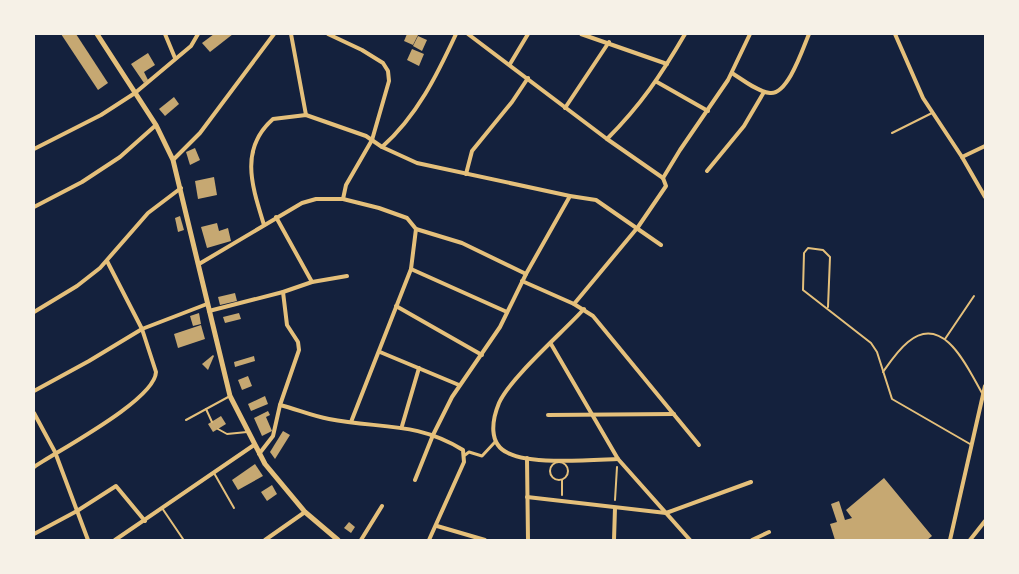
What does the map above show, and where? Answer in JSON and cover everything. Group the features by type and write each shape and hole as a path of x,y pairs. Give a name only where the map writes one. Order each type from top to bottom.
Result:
{"street":[{"path":"97,34 156,124 173,160 230,396 259,454 305,512 338,540"},
{"path":"165,34 175,58"},
{"path":"34,148 101,115 135,92 191,46 198,34"},
{"path":"173,160 200,133 274,34"},
{"path":"291,34 306,115"},
{"path":"328,34 362,50 383,63 388,71 389,81 372,140 346,185 343,199"},
{"path":"382,147 400,131 423,99 456,34"},
{"path":"468,34 607,139 664,178 666,186 638,227 574,304"},
{"path":"510,64 528,34"},
{"path":"581,34 609,42 667,64"},
{"path":"607,139 634,113 657,82 685,34"},
{"path":"664,178 680,150 732,73 750,34"},
{"path":"732,73 764,92 772,94 781,90 790,78 809,34"},
{"path":"895,34 923,98 962,157 985,197"},
{"path":"565,108 609,42"},
{"path":"466,174 472,151 512,102 528,78"},
{"path":"657,82 708,111"},
{"path":"707,171 744,126 764,92"},
{"path":"264,225 256,199 250,165 251,152 257,138 273,119 306,115 372,140 382,147 417,163 596,200 638,227 661,245"},
{"path":"34,207 82,182 120,157 156,124"},
{"path":"962,157 985,146"},
{"path":"34,312 78,286 107,261 148,213 181,188"},
{"path":"415,480 433,436 459,386 482,355 570,196"},
{"path":"199,264 302,203 316,199 343,199 407,218 416,229 462,243 526,274"},
{"path":"276,217 312,282"},
{"path":"351,422 411,269 416,229"},
{"path":"34,467 55,452 115,417 152,385 156,372 142,329 107,261"},
{"path":"411,269 507,312"},
{"path":"209,311 283,292 312,282 347,276"},
{"path":"522,281 574,304 593,316 699,444"},
{"path":"259,454 273,436 280,405 299,350 298,342 287,324 283,292"},
{"path":"34,391 142,329 207,304"},
{"path":"396,306 482,355"},
{"path":"584,310 517,379 499,402 494,422 495,442 508,454 527,458 618,459"},
{"path":"552,344 618,459 688,540"},
{"path":"380,352 459,386"},
{"path":"402,426 419,368"},
{"path":"950,540 985,386"},
{"path":"280,405 328,419 402,426 433,436 457,447 465,455"},
{"path":"34,412 55,452 88,540"},
{"path":"548,415 674,414"},
{"path":"465,455 469,452 482,456 495,442"},
{"path":"118,539 254,445"},
{"path":"429,540 437,526 464,462 465,455"},
{"path":"527,458 528,540"},
{"path":"526,496 666,513 751,482"},
{"path":"34,534 77,511 116,486 145,521"},
{"path":"361,540 382,506"},
{"path":"614,540 615,508"},
{"path":"266,540 305,512"},
{"path":"970,540 985,522"},
{"path":"437,526 485,540"},
{"path":"752,540 769,532"}],"lane":[{"path":"892,133 932,113"},
{"path":"828,307 830,257 823,250 808,248 804,253 803,290 828,307 871,343 877,352 889,393 895,402 972,445"},
{"path":"944,338 974,296"},
{"path":"882,372 907,342 926,334 944,338 963,359 983,395"},
{"path":"186,420 230,396"},
{"path":"206,409 212,422"},
{"path":"218,429 227,434 248,432"},
{"path":"214,473 234,508"},
{"path":"162,508 183,539"}],"path":[{"path":"615,508 618,459"},
{"path":"561,501 562,480 566,476 567,470 563,464 556,463 551,468 550,475 556,480 562,480"}],"building":[{"path":"61,34 76,34 108,83 98,90"},
{"path":"214,34 233,34 210,52 202,43"},
{"path":"407,34 418,35 413,45 404,41"},
{"path":"418,36 427,40 422,51 413,46"},
{"path":"412,49 424,54 419,66 407,60"},
{"path":"148,53 155,65 144,72 148,80 144,83 131,64"},
{"path":"174,97 179,104 165,116 159,109"},
{"path":"195,148 200,160 190,165 186,152"},
{"path":"214,177 217,195 198,199 195,181"},
{"path":"180,216 184,230 178,232 175,218"},
{"path":"217,223 219,231 228,228 231,241 207,248 201,227"},
{"path":"235,293 237,301 220,305 218,297"},
{"path":"199,313 201,324 193,326 190,316"},
{"path":"239,313 241,319 225,323 223,317"},
{"path":"201,325 205,339 178,348 174,334"},
{"path":"214,356 208,370 202,364"},
{"path":"254,356 255,361 235,367 234,362"},
{"path":"248,376 252,386 242,390 238,380"},
{"path":"265,396 268,404 251,411 248,404"},
{"path":"268,411 270,415 266,417 272,431 262,436 254,418"},
{"path":"221,416 226,424 213,432 208,424"},
{"path":"283,431 290,435 275,459 270,452"},
{"path":"255,464 263,476 238,490 232,480"},
{"path":"884,478 932,536 927,540 835,540 830,524 837,522 831,504 839,501 845,520 852,518 846,510"},
{"path":"272,485 277,494 267,501 261,492"},
{"path":"349,522 355,527 351,533 344,528"}]}
